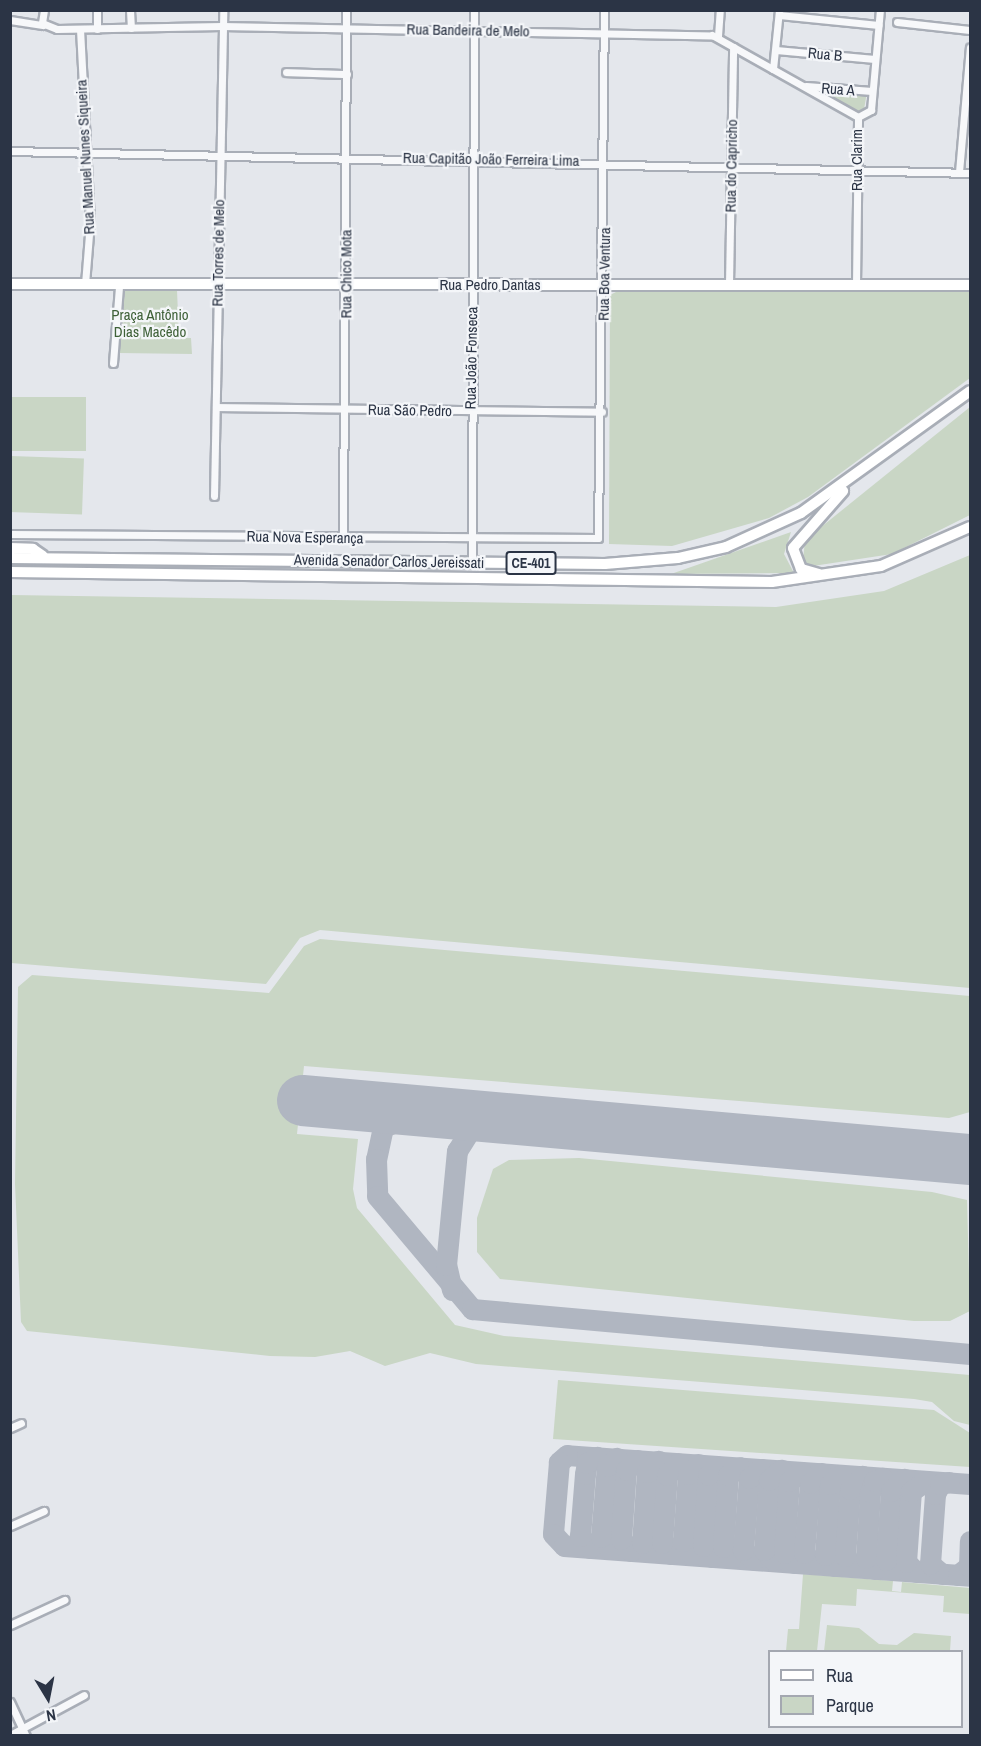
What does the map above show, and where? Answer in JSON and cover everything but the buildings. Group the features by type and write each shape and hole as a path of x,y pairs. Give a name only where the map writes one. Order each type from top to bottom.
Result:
{"main road":[{"name":"Rua Pedro Dantas","path":"10,284 119,286 218,284 970,285"},
{"name":"Avenida Senador Carlos Jereissati","path":"10,558 43,556 631,563 704,553 764,532 853,480 970,391"},
{"path":"836,576 801,569 793,548 853,480"},
{"name":"Avenida Senador Carlos Jereissati","path":"10,572 638,583 836,576 927,550 970,527"},
{"path":"10,548 33,549 43,556"}],"street":[{"path":"44,10 44,25"},
{"path":"97,10 97,29"},
{"path":"130,10 130,28"},
{"name":"Rua Torres de Melo","path":"214,496 218,407 219,155 223,10"},
{"name":"Rua Chico Mota","path":"344,538 346,10"},
{"name":"Rua João Fonseca","path":"471,562 474,10"},
{"name":"Rua Boa Ventura","path":"598,538 605,162 604,10"},
{"path":"720,10 718,36 733,47 858,117"},
{"name":"Rua Clarim","path":"856,285 858,117 869,114 880,10"},
{"path":"773,69 779,13 878,25"},
{"name":"Rua Bandeira de Melo","path":"10,20 57,29 222,26 718,36"},
{"path":"897,22 970,30"},
{"name":"Rua Manuel Nunes Siqueira","path":"80,29 84,152 90,222 86,284"},
{"path":"959,172 970,46"},
{"name":"Rua do Capricho","path":"729,285 733,47"},
{"name":"Rua B","path":"776,50 875,59"},
{"path":"286,72 347,74"},
{"name":"Rua A","path":"804,86 872,91"},
{"name":"Rua Capitão João Ferreira Lima","path":"10,151 473,158 970,173"},
{"path":"113,363 119,286"},
{"name":"Rua São Pedro","path":"218,407 602,412"},
{"name":"Rua Nova Esperança","path":"10,534 472,539 598,538"},
{"path":"10,1428 21,1423"},
{"path":"10,1526 44,1511"},
{"path":"10,1625 64,1600"},
{"path":"10,1735 24,1732 84,1695"},
{"path":"10,1702 24,1732"}],"green space":[{"path":"867,92 863,115 824,93"},
{"name":"Praça Antônio Dias Macêdo","path":"125,290 177,290 179,338 191,338 192,354 119,353"},
{"path":"618,291 970,292 970,378 808,497 769,518 672,546 609,544 610,295"},
{"path":"11,397 86,397 86,451 11,451"},
{"path":"970,407 970,515 892,554 813,566 803,561 805,540"},
{"path":"11,456 84,459 82,515 10,512"},
{"path":"791,532 784,554 794,573 671,574"},
{"path":"970,555 970,988 320,930 300,938 266,984 11,963 11,595 776,607 884,591"},
{"path":"320,939 970,996 970,1112 949,1118 304,1066 297,1134 358,1139 353,1189 357,1208 455,1325 504,1336 970,1375 970,1425 954,1421 932,1402 914,1399 476,1364 430,1353 385,1366 350,1351 315,1357 270,1356 27,1331 21,1322 15,1184 18,987 32,975 269,993 304,946"},
{"path":"579,1158 932,1192 967,1200 970,1311 950,1321 914,1321 500,1279 477,1252 477,1218 493,1169 509,1160"},
{"path":"558,1380 934,1410 970,1433 970,1467 553,1439"},
{"path":"803,1574 893,1581 892,1591 901,1592 902,1582 970,1588 970,1614 943,1612 944,1596 857,1589 856,1606 822,1604 817,1650 786,1650 788,1629 799,1629"},
{"path":"827,1625 859,1628 879,1644 897,1645 914,1633 951,1636 950,1650 824,1650"}],"taxiway":[{"path":"425,1111 383,1127 376,1159 377,1196 472,1309 970,1354"},
{"path":"452,1290 446,1265 457,1151 471,1129 505,1118"},
{"path":"949,1157 970,1150"},
{"path":"970,1484 567,1455 559,1462 553,1534 564,1546 970,1576"},
{"path":"590,1548 580,1536 587,1463 597,1457"},
{"path":"610,1549 601,1537 607,1466 617,1458"},
{"path":"631,1551 621,1539 626,1470 637,1460"},
{"path":"651,1552 642,1543 647,1472 658,1461"},
{"path":"671,1554 662,1543 667,1475 678,1463"},
{"path":"692,1555 683,1541 688,1474 698,1464"},
{"path":"712,1557 703,1546 708,1475 718,1466"},
{"path":"732,1558 723,1547 728,1475 740,1467"},
{"path":"754,1560 743,1550 749,1478 761,1469"},
{"path":"774,1561 764,1550 769,1480 781,1470"},
{"path":"794,1563 784,1553 789,1481 801,1472"},
{"path":"813,1564 804,1553 810,1483 821,1473"},
{"path":"834,1566 825,1555 830,1484 841,1475"},
{"path":"854,1567 845,1556 850,1489 862,1476"},
{"path":"875,1569 866,1558 870,1492 874,1481 882,1478"},
{"path":"894,1570 886,1560 891,1491 904,1479"},
{"path":"916,1572 906,1562 911,1491 926,1481"},
{"path":"942,1574 930,1564 935,1494 940,1484 949,1482"},
{"path":"958,1575 969,1566 970,1541"}],"runway":[{"path":"302,1100 970,1159"}]}
